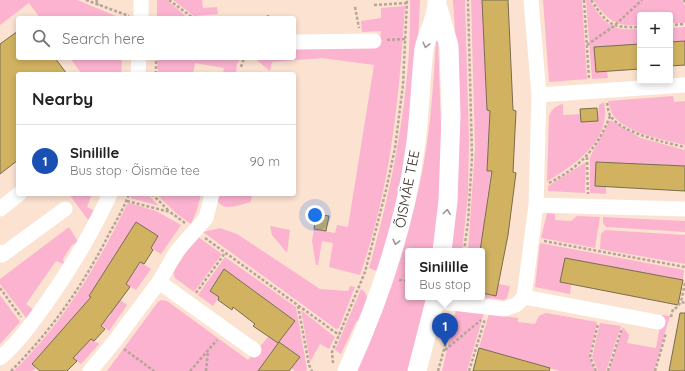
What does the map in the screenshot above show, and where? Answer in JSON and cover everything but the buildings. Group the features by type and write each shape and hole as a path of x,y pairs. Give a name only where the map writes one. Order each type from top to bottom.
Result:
{"main road":[{"path":"437,4 449,46 451,115 448,201 442,248"},
{"name":"ÕISMÄE TEE","path":"340,369 365,331 396,244 415,150 425,48 437,4"},
{"path":"417,371 436,300"}],"street":[{"path":"140,0 141,16"},
{"path":"441,300 504,309 516,305 524,297 536,205 539,95 531,0"},
{"path":"296,42 368,41"},
{"path":"138,72 139,60"},
{"path":"539,95 685,85"},
{"path":"0,209 16,196"},
{"path":"0,358 30,326 66,276 96,224 109,196"},
{"path":"90,371 159,282 177,251 206,218 212,196"},
{"path":"536,205 685,209"},
{"path":"0,252 2,255 65,209"},
{"path":"159,282 254,350"},
{"path":"524,297 665,323"}],"path":[{"path":"86,0 129,16"},
{"path":"96,0 99,5"},
{"path":"169,0 190,16"},
{"path":"464,248 468,222 472,157 468,0"},
{"path":"536,187 546,185 557,179 587,156 598,142 610,116 606,100 590,91 584,0"},
{"path":"591,0 603,17 614,26 637,27"},
{"path":"587,45 614,26 642,0"},
{"path":"340,369 332,352 365,272 386,190 395,148 406,39 407,1 374,5"},
{"path":"355,7 368,41 406,39"},
{"path":"673,25 685,24"},
{"path":"156,60 156,72"},
{"path":"241,67 243,60"},
{"path":"610,116 626,128 651,139 685,147"},
{"path":"587,156 588,195"},
{"path":"154,196 170,212 339,335"},
{"path":"127,201 170,212"},
{"path":"532,239 685,267"},
{"path":"196,295 225,253"},
{"path":"655,371 665,323 673,309 676,308 681,302 685,283"},
{"path":"681,302 685,303"},
{"path":"438,371 457,303"},
{"path":"298,305 309,365 312,371"},
{"path":"596,371 590,357 601,311"},
{"path":"444,351 486,316 469,371"},
{"path":"608,371 626,316"},
{"path":"190,371 226,330"},
{"path":"114,342 154,371"},
{"path":"206,371 208,350"}],"shaded area":[{"path":"0,0 77,0 116,16 39,16 29,3 0,25"},
{"path":"157,0 167,0 186,16 157,16"},
{"path":"173,0 202,0 203,8 217,7 218,14 194,16"},
{"path":"410,0 420,0 415,79 406,158 392,226 377,271 369,268 386,203 399,136 408,67"},
{"path":"453,0 465,0 469,142 468,194 462,248 451,248 457,64"},
{"path":"471,0 482,0 487,110 490,111 487,170 491,171 480,248 468,248 475,149"},
{"path":"543,0 582,0 587,79 549,82"},
{"path":"586,0 589,0 604,20 614,27 621,29 637,29 637,44 594,47 607,71 608,78 592,79"},
{"path":"593,0 681,0 685,5 685,23 673,23 673,12 637,12 637,25 624,25 612,21 603,13"},
{"path":"405,6 400,75 392,142 386,175 371,242 360,275 329,267 333,243 322,241 318,265 316,265 312,241 314,229 335,233 337,225 348,227 374,65 322,58 272,62 270,71 256,60 296,60 296,49 379,47 381,31 362,32 361,21 381,18 381,8"},
{"path":"685,27 685,41 673,42 673,28"},
{"path":"436,41 438,42 442,154 439,211 434,248 405,248 405,300 426,300 417,342 408,371 356,371 392,280 407,234 423,169 432,96"},
{"path":"72,60 122,60 121,72 80,72"},
{"path":"157,60 240,60 237,64 236,72 223,72 224,68 195,63 193,72 158,71"},
{"path":"673,96 674,102 685,101 685,145 648,136 630,129 615,118 608,101"},
{"path":"604,102 605,116 597,140 579,159 547,182 549,116 551,111 563,104 563,115 581,114 582,122 598,121 599,105"},
{"path":"610,120 641,138 685,150 685,166 596,162 595,186 606,187 606,194 590,193 590,157"},
{"path":"586,162 585,193 548,191 548,186"},
{"path":"70,196 91,196 87,207 95,211 88,220"},
{"path":"131,196 150,196 159,206 130,198"},
{"path":"158,196 200,196 191,224 177,214"},
{"path":"215,196 252,196 251,202 229,207 220,204"},
{"path":"129,203 156,211 181,225 161,254 151,248 158,236 136,222 89,296 91,297 32,364 36,368 32,371 14,371 32,353 64,313 104,249 127,204"},
{"path":"547,213 555,214 555,220 571,221 577,216 600,217 595,248 541,238"},
{"path":"603,217 685,221 685,232 606,227 603,223"},
{"path":"270,226 290,230 287,253 272,235"},
{"path":"69,227 78,242 72,245 63,259 64,264 56,261 26,304 34,310 27,319 0,284 0,279"},
{"path":"220,228 237,234 320,289 348,291 350,286 355,287 339,328 336,329 203,232"},
{"path":"605,230 685,235 685,264 600,249 601,234"},
{"path":"197,236 222,254 194,292 175,278 173,272"},
{"path":"540,243 684,270 683,280 565,258 560,282 571,285 570,294 535,287"},
{"path":"225,257 296,307 307,369 306,371 295,371 291,368 300,357 279,342 295,321 224,269 210,290 219,297 213,306 198,295"},
{"path":"141,262 151,269 136,290 126,284"},
{"path":"498,284 510,286 507,298 504,300 485,298 485,291"},
{"path":"361,289 367,298 366,306 362,318 356,322 341,354 335,350"},
{"path":"0,295 20,322 0,344"},
{"path":"118,298 127,305 109,331 102,325 111,315 108,312"},
{"path":"161,300 167,301 248,360 270,335 279,342 258,371 107,371"},
{"path":"301,310 335,337 329,349 320,344 310,362"},
{"path":"456,310 484,313 467,371 442,371"},
{"path":"546,313 597,322 589,357 595,371 560,371 479,348 489,314 518,318 518,322 535,324 539,316"},
{"path":"662,315 670,316 654,371 609,371 623,327 629,335 627,343 656,348"},
{"path":"600,323 621,326 606,371 598,371 592,357"},
{"path":"91,339 99,344 81,364 73,358"}],"place":[{"name":"Sinilille","path":"445,346"}]}
